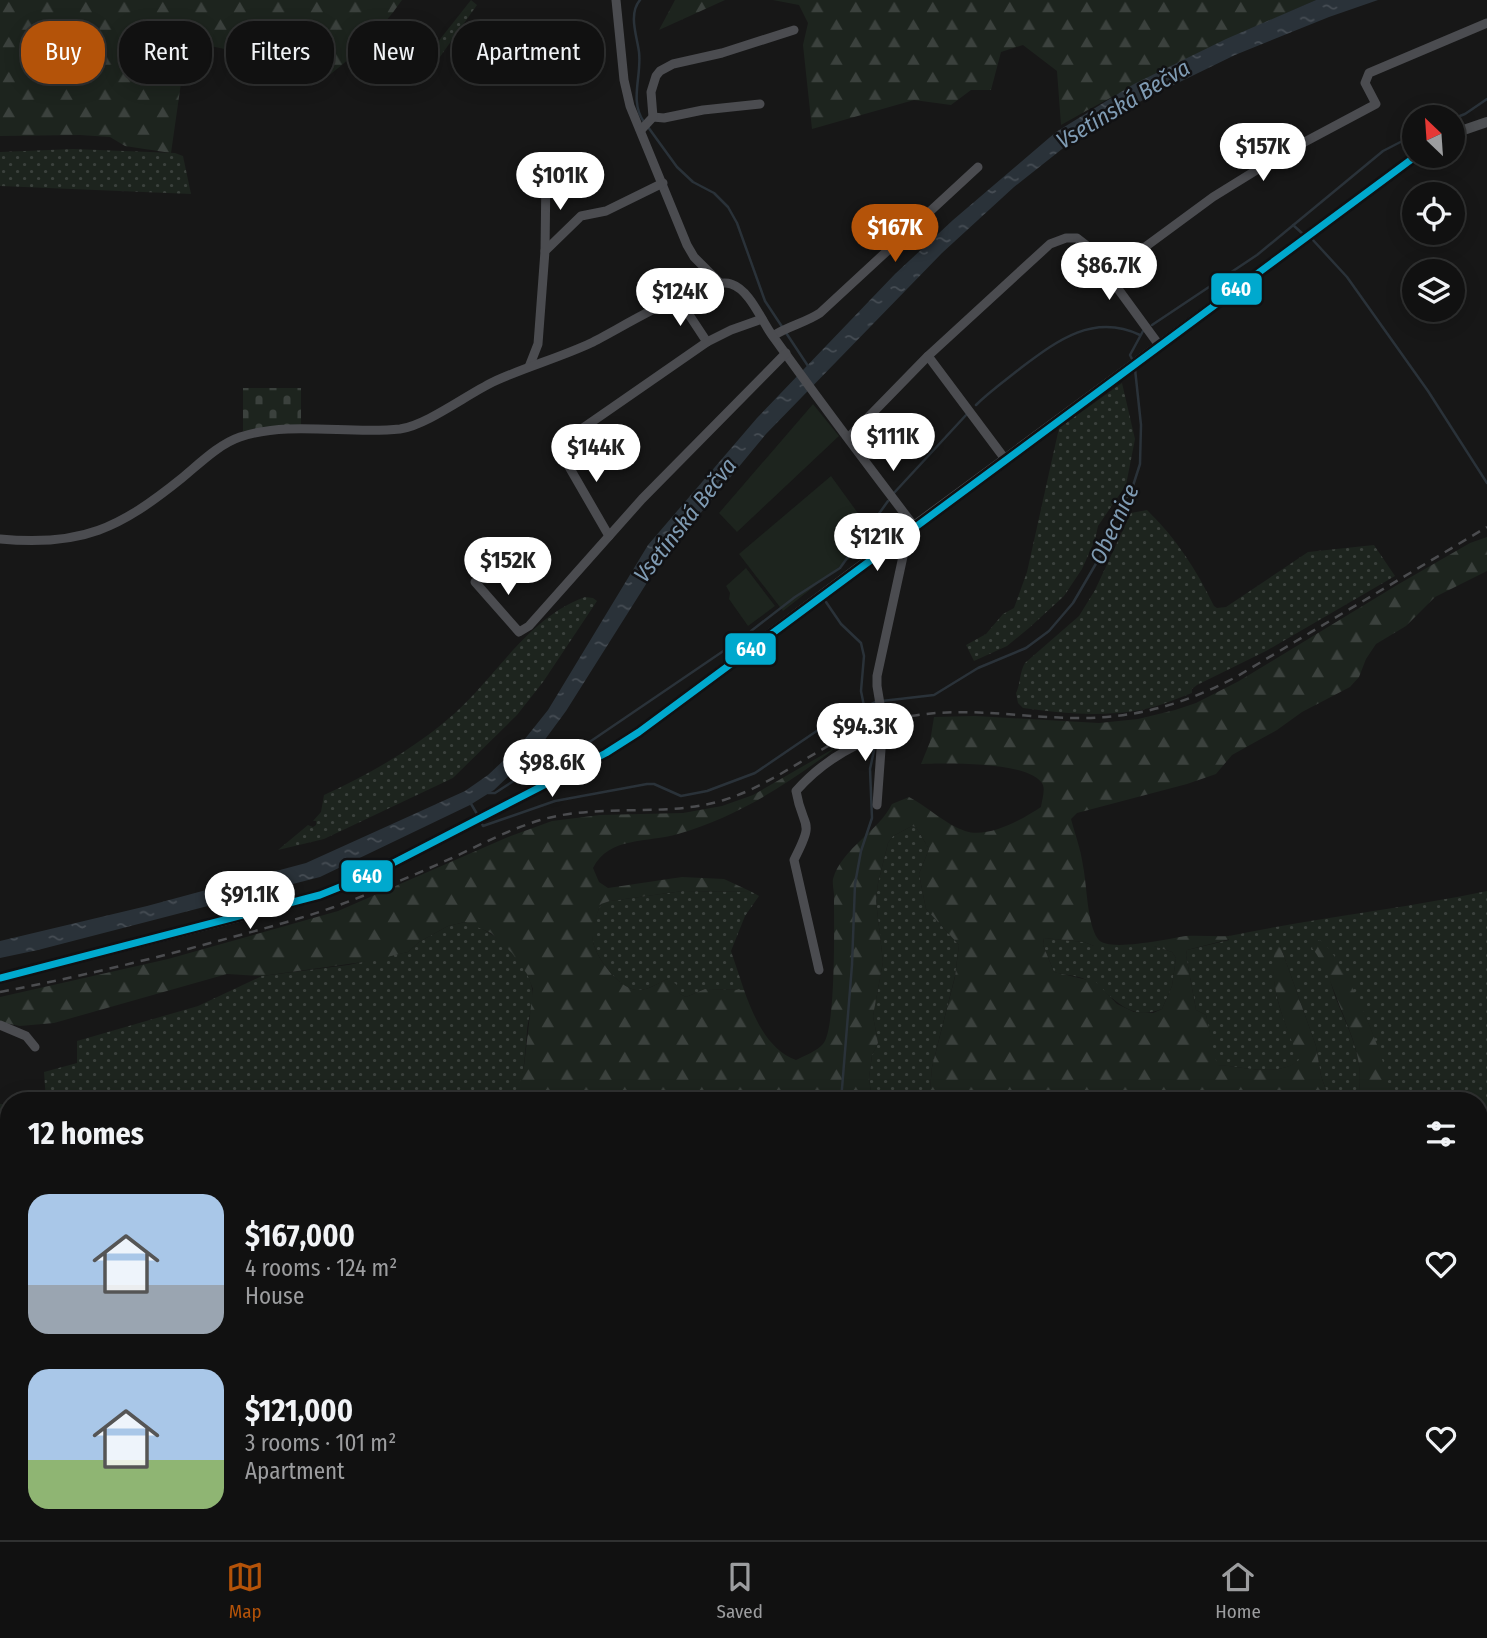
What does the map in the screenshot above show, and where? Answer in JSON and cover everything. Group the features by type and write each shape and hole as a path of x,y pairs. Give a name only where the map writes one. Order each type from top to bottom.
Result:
{"main road":[{"path":"1465,130 1487,122"},
{"path":"0,978 320,895 363,878 622,744 1402,166"}],"street":[{"path":"616,0 624,80 630,106 647,124"},
{"path":"1107,275 1213,197 1284,153 1376,104 1365,83 1369,73 1487,23"},
{"path":"719,282 689,249 663,184 647,124 651,92 656,76 673,64 722,53 794,30"},
{"path":"647,124 703,110 760,104"},
{"path":"777,333 810,320 820,313 978,167"},
{"path":"529,367 538,344 545,251 546,172"},
{"path":"545,251 581,216 606,211 663,184"},
{"path":"847,435 928,356 1056,240 1071,237 1082,241 1159,345"},
{"path":"0,540 67,539 111,527 136,513 237,438 286,430 399,429 418,424 495,381 592,343 678,298 719,282 730,283 738,287 762,319 777,333 788,355 847,435 910,529 877,676 882,735 877,805"},
{"path":"678,298 707,342"},
{"path":"609,536 557,446 707,342 762,319"},
{"path":"475,582 519,632 529,626 651,490 788,355"},
{"path":"928,356 1005,459"},
{"path":"819,970 794,860 804,841 808,824 796,791 810,775 855,744 882,735"},
{"path":"0,1026 26,1036 35,1047"}],"green space":[{"path":"0,0 402,0 386,21 348,21 348,60 334,71 334,21 226,21 226,49 212,46 212,21 119,21 119,84 181,84 171,153 125,146 110,137 0,136"},
{"path":"471,0 477,5 466,21 454,21"},
{"path":"675,0 725,0 659,30"},
{"path":"773,0 1316,0 1187,59 1061,125 1057,71 1023,45 1001,52 991,90 971,90 951,105 914,100 812,129 803,45 808,23 799,5"},
{"path":"452,24 452,40 438,60 438,42"},
{"path":"73,149 175,153 183,156 191,194 0,186 0,152"},
{"path":"1122,383 1135,439 1126,485 1098,526 1082,569 1064,596 1029,628 1007,646 974,661 966,645 986,634 1003,614 1014,608 1027,572 1059,428"},
{"path":"243,388 301,388 301,426 243,431"},
{"path":"813,404 839,436 737,532 719,513"},
{"path":"831,476 876,538 783,611 739,554"},
{"path":"1147,510 1185,555 1217,608 1226,607 1308,552 1374,545 1395,576 1266,651 1197,685 1192,689 1192,693 1163,704 1141,710 1106,714 1023,708 1018,703 1016,693 1025,663 1079,616 1095,590 1131,513"},
{"path":"1487,537 1487,571 1435,597 1406,626 1376,644 1359,677 1350,687 1302,712 1277,730 1232,755 1216,774 1077,813 1071,819 1082,860 1092,924 1098,939 1113,945 1126,945 1186,936 1229,936 1230,939 1187,950 1186,955 1196,1010 1206,1015 1217,1065 1270,1070 1281,1069 1299,1060 1275,988 1274,958 1277,944 1280,945 1316,1046 1327,1092 930,1092 932,1067 955,977 959,945 926,909 919,874 929,849 916,827 912,826 893,836 888,843 878,883 876,901 883,962 873,1016 878,1043 872,1055 869,1078 871,1092 517,1092 524,1066 533,989 527,974 512,953 491,933 465,922 448,926 419,942 408,952 370,961 262,976 227,974 54,1023 20,1026 0,1022 0,997 168,959 338,911 508,837 552,821 600,815 683,813 722,806 753,795 838,746 781,786 722,818 678,834 619,846 609,850 593,868 599,882 608,888 682,877 724,879 752,892 683,891 610,901 601,904 599,908 593,942 609,971 629,988 640,990 667,979 676,984 680,994 686,997 705,989 744,990 762,1031 777,1048 796,1060 820,1047 827,1035 833,976 833,879 844,858 886,814 892,804 909,797 950,824 974,833 1005,826 1041,807 1043,785 1036,777 1023,771 987,765 921,764 930,742 934,717 975,716 1099,723 1138,719 1175,710 1196,703 1239,681 1470,543","holes":["1044,938 1084,942 1094,946 1154,946 1172,952 1176,958 1172,986 1162,1009 1153,1013 1134,1012 1117,1004 1096,982 1054,972 1043,945"]},
{"path":"746,568 775,606 748,626 729,599 730,593 726,586"},
{"path":"585,597 597,601 543,682 517,715 453,778 324,839 278,850 308,825 316,825 316,821 313,821 321,812 324,795 376,769 425,737 470,698 530,632 565,606"},
{"path":"912,826 916,827 929,849 919,874 926,909 959,945 955,976 932,1067 930,1092 871,1092 869,1078 872,1055 878,1043 873,1016 883,962 876,901 888,843 893,836"},
{"path":"683,891 752,892 759,896 745,916 731,951 744,990 705,989 686,997 667,979 648,988 636,990 622,984 599,956 593,942 593,933 601,904"},
{"path":"1487,891 1487,1092 1387,1092 1375,1039 1334,958 1322,960 1355,1047 1360,1086 1359,1092 1327,1092 1316,1046 1280,945 1274,964 1276,991 1282,1015 1300,1060 1281,1069 1270,1070 1216,1065 1206,1015 1196,1010 1187,950 1229,940 1229,936"},
{"path":"465,922 487,931 516,956 529,977 533,999 524,1067 518,1092 45,1092 44,1072 77,1063 77,1041 198,1006 262,976 348,965 408,952 419,942 448,926"},
{"path":"1044,938 1084,942 1094,946 1154,946 1172,952 1176,958 1172,986 1162,1009 1137,1012 1127,1009 1093,983 1054,972 1043,945"},
{"path":"1320,940 1329,949 1348,980 1380,1052 1388,1092 1359,1092 1360,1073 1355,1047 1328,977 1312,948 1314,943"}],"water":[{"name":"Vsetínská Bečva","path":"1316,0 1378,0 1235,55 1086,130 1014,187 942,253 766,434 660,562 566,711 541,745 494,790 470,805 320,877 0,958 0,941 147,906 306,863 465,791 488,775 520,745 548,710 648,545 757,418 895,274 953,220 1056,132 1134,84 1226,39"}],"waterway":[{"path":"640,0 634,18 639,52 637,106 644,122"},
{"name":"Obecnice","path":"1465,114 1487,99"},
{"path":"648,127 677,167 693,182 714,193 728,207 737,223 765,301 808,366"},
{"name":"Obecnice","path":"1152,325 1257,255 1383,151 1402,141"},
{"path":"1293,225 1303,234"},
{"path":"1312,239 1347,277 1428,391 1487,483"},
{"path":"976,405 1036,357 1077,333 1107,327 1140,335"},
{"name":"Obecnice","path":"1132,359 1130,355 1143,331"},
{"name":"Obecnice","path":"882,701 934,695 978,668 1026,648 1049,631 1073,603 1101,555 1116,510 1131,492 1140,464 1141,425 1135,369"},
{"path":"893,494 967,414"},
{"path":"751,631 795,597 840,568 888,501"},
{"name":"Obecnice","path":"826,602 841,624 861,643 864,656 861,691 864,706"},
{"path":"488,793 495,793 529,771 591,741 741,639"},
{"path":"875,702 876,734"},
{"name":"Obecnice","path":"480,820 483,826 555,801 647,784 654,784 681,796 707,791 755,773 824,726 876,702"},
{"path":"842,1092 852,965 855,884 861,851 872,818 870,769 876,741"},
{"name":"Obecnice","path":"470,802 477,814"}],"railway":[{"path":"0,992 153,958 318,912 439,864 509,831 544,819 589,812 679,808 724,800 766,782 845,737 887,721 962,712 1102,717 1162,707 1236,677 1487,527"}],"transit line":[{"name":"640","path":"0,978 320,895 370,875 606,753 639,732 1402,166"}]}
